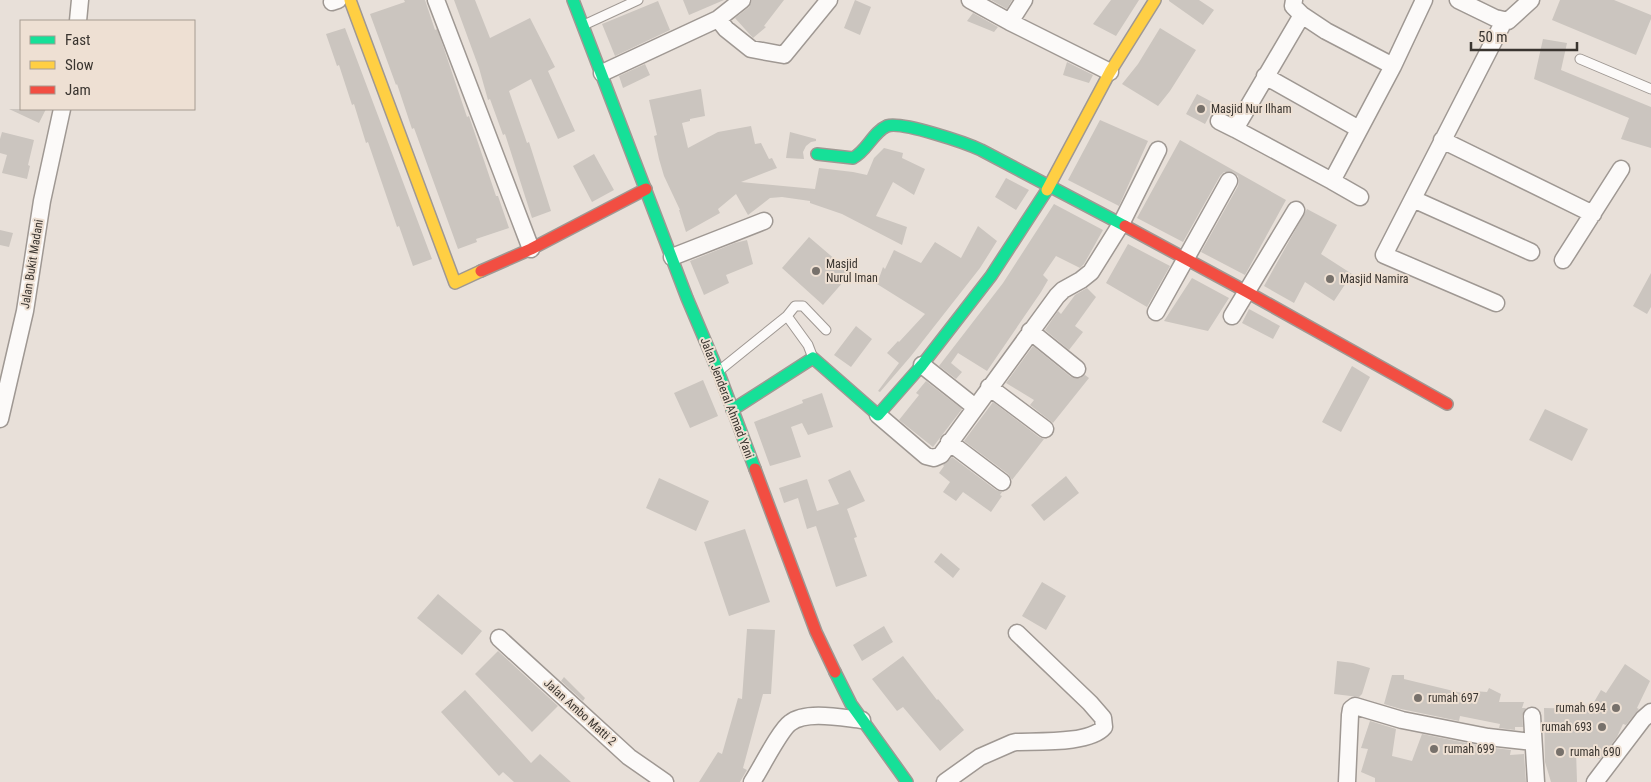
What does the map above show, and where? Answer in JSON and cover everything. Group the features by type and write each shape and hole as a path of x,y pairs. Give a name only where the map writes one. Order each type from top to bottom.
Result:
{"main road":[{"path":"350,0 456,284 531,249 646,189"},
{"name":"Jalan Jenderal Ahmad Yani","path":"573,0 718,371 816,632 851,704 907,782"},
{"path":"732,410 813,358 878,415 922,365 991,276 1050,186 1110,72 1156,0"},
{"path":"817,154 853,158 886,126 896,126 973,147 1185,258 1447,404"}],"street":[{"path":"78,20 80,0"},
{"path":"436,0 531,249"},
{"path":"602,73 718,20 742,0"},
{"path":"718,20 751,49 784,55 829,0"},
{"path":"970,0 1110,72"},
{"path":"1010,22 1024,0"},
{"path":"1294,0 1293,6 1302,15 1326,31 1393,66"},
{"path":"1332,181 1393,66 1424,0"},
{"path":"1458,0 1504,21 1508,21 1530,0"},
{"path":"1235,128 1302,15"},
{"path":"1496,303 1384,255 1504,21"},
{"path":"1265,76 1359,129"},
{"name":"Jalan Bukit Madani","path":"0,419 5,375 25,311 42,201 62,110"},
{"path":"1219,120 1360,197"},
{"path":"1442,140 1593,214"},
{"path":"878,415 928,457 934,458 940,455 1061,291 1091,272 1121,224 1158,150"},
{"path":"1563,260 1621,169"},
{"path":"1156,312 1229,181"},
{"path":"1412,199 1531,252"},
{"path":"1232,316 1296,210"},
{"path":"672,257 764,221"},
{"path":"1030,331 1077,369"},
{"path":"922,365 975,407"},
{"path":"990,387 1045,429"},
{"path":"949,442 1002,482"},
{"path":"945,782 980,756 1012,743 1062,741 1097,734 1104,727 1103,718 1090,703 1017,633"},
{"name":"Jalan Ambo Matti 2","path":"499,638 629,757 665,782"},
{"path":"1347,782 1350,715 1351,710 1355,706 1402,720 1479,736 1534,742"},
{"path":"1596,782 1642,719 1651,712"},
{"path":"752,782 790,722 819,716 862,720"},
{"path":"1532,716 1536,782"}],"lane":[{"path":"583,25 638,0"},
{"path":"1580,59 1651,89"},
{"path":"718,371 787,316 795,306 803,306 826,330"},
{"path":"787,316 808,345 813,358"}],"building":[{"path":"404,0 425,0 509,228 476,239 477,242 458,249 370,14 405,2"},
{"path":"454,0 475,0 490,38 530,18 555,67 548,71 575,131 558,139 531,79 509,91 527,143 529,142 551,211 532,218 505,134 503,135 490,99 488,100 479,68"},
{"path":"683,0 724,0 689,15"},
{"path":"752,0 784,0 764,26 766,27 753,38 735,18 749,7"},
{"path":"855,0 871,7 860,35 844,28"},
{"path":"991,0 1012,0 1007,9"},
{"path":"1111,0 1139,0 1116,36 1093,24"},
{"path":"1169,0 1199,0 1214,10 1203,25"},
{"path":"1560,0 1614,0 1651,15 1636,55 1552,20"},
{"path":"658,1 670,30 615,56 602,24"},
{"path":"973,13 998,27 994,32 967,21"},
{"path":"345,28 432,259 413,266 399,226 397,227 368,142 366,143 354,104 352,105 339,65 337,66 326,34"},
{"path":"1160,28 1196,50 1170,91 1158,106 1122,84 1138,64"},
{"path":"1543,39 1567,43 1561,70 1651,107 1651,148 1621,139 1629,118 1534,79"},
{"path":"1067,62 1093,75 1089,83 1063,75"},
{"path":"645,64 650,75 623,88 619,76"},
{"path":"701,89 705,116 682,123 688,148 718,132 751,126 755,144 761,143 769,159 772,158 777,168 741,182 815,189 819,168 867,175 874,158 884,148 903,153 902,158 925,169 914,195 893,182 876,216 907,227 902,245 842,214 810,203 810,201 782,197 770,198 748,215 736,194 718,209 720,213 686,232 680,210 664,176 659,159 654,136 657,135 649,100"},
{"name":"Masjid Nur Ilham","path":"1197,94 1216,104 1205,124 1186,114"},
{"path":"9,109 46,110 39,123"},
{"path":"1100,120 1148,141 1119,206 1068,180"},
{"path":"2,132 34,140 27,179 2,173 7,155 0,153"},
{"path":"790,132 816,139 816,141 806,146 803,152 804,159 786,158"},
{"path":"1180,140 1286,200 1245,275 1201,252 1238,186 1238,176 1233,172 1224,172 1220,176 1183,242 1137,218"},
{"path":"594,154 614,190 592,202 573,166"},
{"path":"1006,178 1029,190 1016,210 995,197"},
{"path":"1054,204 1103,230 1084,264 1080,268 1056,256 1043,275 1048,280 1041,292 987,371 958,353 951,363 962,372 956,379 939,366 1003,283"},
{"path":"1307,209 1337,225 1321,254 1352,274 1334,301 1305,282 1294,303 1264,286"},
{"path":"978,226 997,241 980,268 911,356 880,392 878,391 899,363 887,353 925,314 877,284 883,267 885,269 894,250 921,263 935,242 961,258"},
{"path":"0,230 13,233 9,247 0,245"},
{"name":"Masjid Nurul Iman","path":"809,237 851,273 823,305 782,268"},
{"path":"747,240 753,264 726,275 729,283 704,295 690,261"},
{"path":"1128,244 1170,266 1147,307 1106,283"},
{"path":"1651,273 1651,307 1647,314 1633,306"},
{"path":"1192,278 1229,298 1208,331 1164,321"},
{"path":"1087,288 1096,297 1075,326 1083,332 1069,350 1045,330 1058,311 1061,314 1075,295"},
{"path":"1249,309 1280,326 1273,339 1242,323"},
{"path":"856,326 872,339 851,367 834,355"},
{"path":"1033,346 1071,377 1080,378 1085,375 1089,378 1053,423 1030,405 1034,400 1006,383"},
{"path":"1352,366 1370,377 1341,432 1322,422"},
{"path":"703,380 718,416 690,428 674,393"},
{"path":"926,381 962,409 933,447 899,420 919,395 916,393"},
{"path":"822,393 833,427 808,435 802,423 791,427 801,457 770,466 754,422 803,403 802,400"},
{"path":"993,402 1044,439 1012,480 1008,474 964,441"},
{"path":"1545,409 1588,429 1572,461 1529,440"},
{"path":"952,457 996,490 1002,492 1000,495 1002,496 991,512 963,492 956,501 943,492 950,482 939,473 943,465"},
{"path":"850,470 865,501 847,509 857,537 854,538 867,576 836,587 816,526 807,529 798,498 784,503 779,488 807,479 817,511 839,504 828,480"},
{"path":"1066,476 1079,493 1044,521 1031,505"},
{"path":"659,478 709,501 696,531 646,508"},
{"path":"745,529 770,602 729,616 704,542"},
{"path":"941,553 960,569 953,578 934,562"},
{"path":"1042,582 1066,596 1046,630 1022,616"},
{"path":"438,594 482,631 462,655 417,618"},
{"path":"884,626 893,642 862,661 853,645"},
{"path":"747,629 775,630 771,694 763,694 743,768 747,770 740,782 699,782 718,752 722,754 738,698 742,699"},
{"path":"498,651 558,706 532,732 475,674"},
{"path":"903,656 937,700 964,730 940,751 903,707 897,711 872,679"},
{"path":"1337,661 1370,668 1362,694 1359,697 1334,694"},
{"path":"1625,664 1650,681 1637,708 1639,709 1626,725 1623,724 1617,737 1600,759 1576,750 1577,782 1551,782 1545,762 1544,708 1590,709 1601,690 1606,693"},
{"path":"1392,675 1404,675 1404,679 1470,695 1473,691 1487,692 1489,688 1501,694 1499,702 1524,702 1522,708 1526,708 1522,716 1523,727 1515,727 1515,730 1499,728 1500,724 1460,716 1459,721 1384,704"},
{"path":"564,677 585,698 583,701 561,681"},
{"path":"465,690 531,763 540,754 571,782 514,782 503,772 499,776 441,712"},
{"path":"1370,721 1396,729 1392,756 1412,761 1422,734 1511,750 1510,755 1524,754 1526,782 1375,782 1375,778 1361,772 1368,749 1361,748"}],"traffic: fast":[{"path":"573,0 687,298 718,371 755,469"},
{"path":"817,154 853,158 887,126 895,125 919,130 949,138 981,150 1125,226"},
{"path":"732,410 813,358 878,415 922,365 991,276 1047,190"},
{"path":"835,672 851,704 907,782"}],"traffic: slow":[{"path":"350,0 455,283 481,271"},
{"path":"1047,190 1110,72 1155,0"}],"traffic: jam":[{"path":"481,271 531,249 646,189"},
{"path":"1125,226 1447,404"},
{"path":"755,469 816,632 835,672"}],"place":[{"name":"Masjid Nur Ilham","path":"1201,109"},
{"name":"Masjid Nurul Iman","path":"816,271"},
{"name":"Masjid Namira","path":"1330,279"},
{"name":"rumah 697","path":"1418,698"},
{"name":"rumah 694","path":"1616,708"},
{"name":"rumah 693","path":"1602,727"},
{"name":"rumah 699","path":"1434,749"},
{"name":"rumah 690","path":"1560,752"}]}
